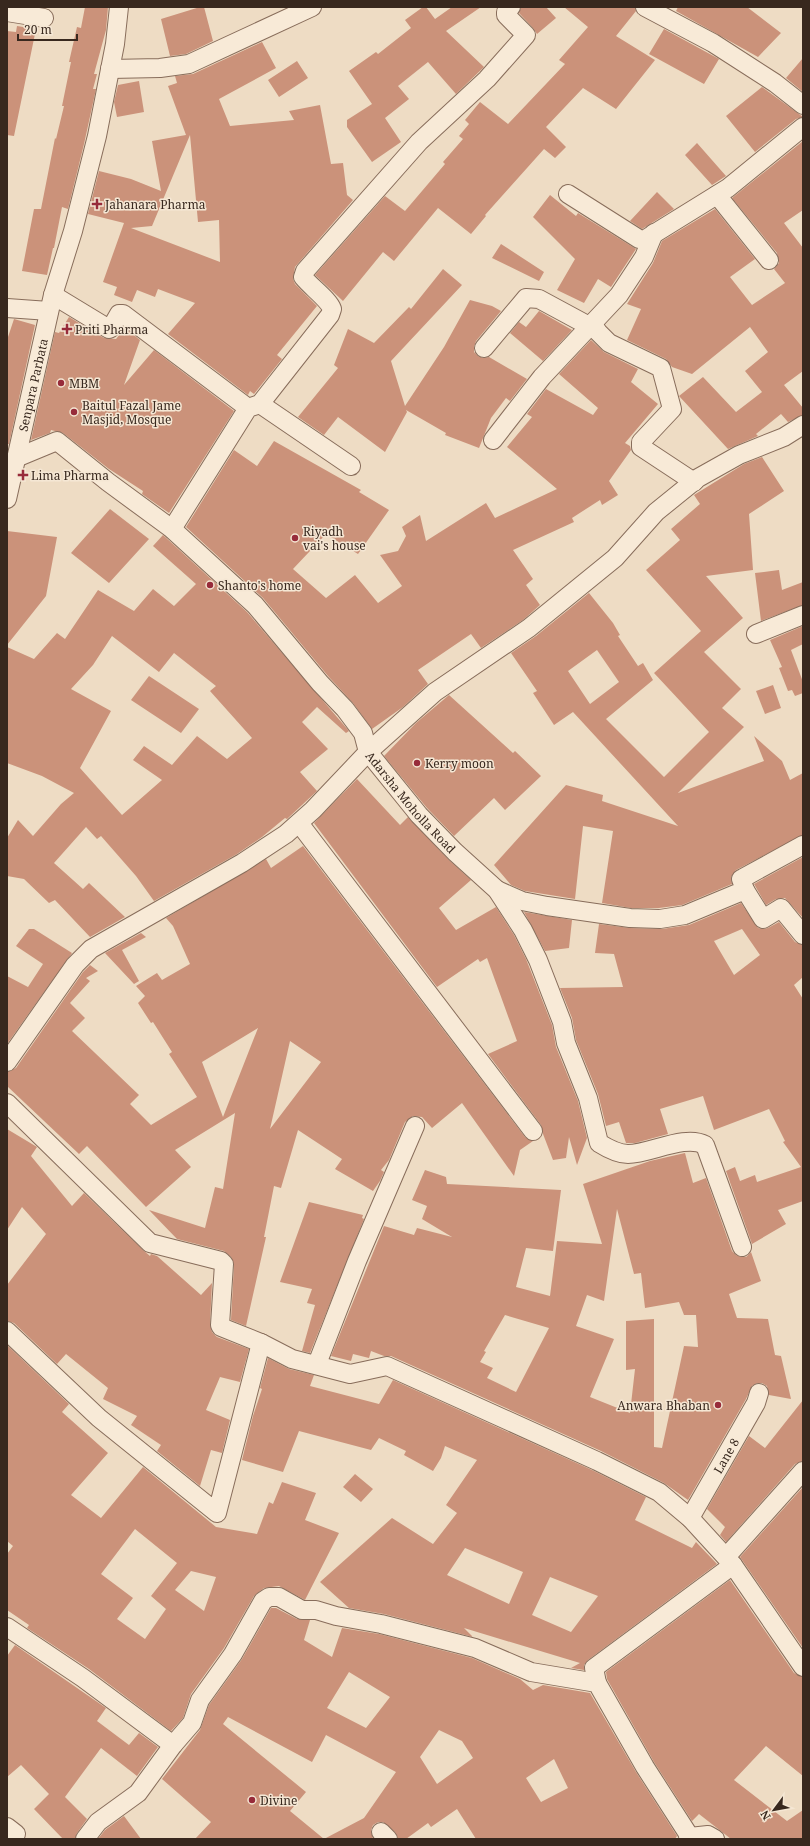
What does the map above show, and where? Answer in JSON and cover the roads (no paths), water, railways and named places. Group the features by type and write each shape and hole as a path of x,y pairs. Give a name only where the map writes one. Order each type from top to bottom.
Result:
{"street":[{"name":"Senpara Parbata","path":"7,500 51,303 73,230 97,136 115,44 118,7"},
{"path":"110,68 160,68 189,64 312,7"},
{"path":"172,529 254,406 330,315 332,308 331,303 310,286 303,277 305,271 419,142 487,79 526,35 506,15 506,12 512,7"},
{"path":"645,7 713,43 775,83 803,105"},
{"path":"7,12 44,18"},
{"path":"568,194 642,240 717,195 803,127"},
{"path":"717,195 769,260"},
{"path":"493,440 542,377 619,295 644,257 654,233"},
{"path":"484,348 526,298 539,299 591,325 609,343 661,368 672,408 641,442 641,447 694,482"},
{"path":"7,308 51,303 108,329 112,328 120,314 123,314 254,406 351,466"},
{"path":"7,1062 75,964 91,949 242,864 286,834 313,810 368,752 435,692 529,628 615,558 656,512 694,482 739,455 784,437 803,425"},
{"name":"Adarsha Moholla Road","path":"16,458 57,441 108,482 172,529 255,605 363,733 368,752 419,815 455,852 497,890 523,930 538,960 562,1022 566,1044 588,1098 599,1143 606,1148 628,1154 688,1142 705,1145 742,1247"},
{"path":"756,634 803,615"},
{"path":"299,823 533,1131"},
{"path":"803,845 743,878 742,881 745,890 763,919 781,908 803,935"},
{"path":"497,890 522,901 547,906 630,918 660,919 685,915 745,890"},
{"path":"7,1103 150,1243 221,1261 224,1264 221,1327 261,1343 292,1359 317,1364 350,1374 388,1366 597,1461 659,1492 690,1518 730,1561 803,1667"},
{"path":"317,1364 357,1261 415,1126"},
{"path":"7,1331 99,1418 217,1513 261,1343"},
{"name":"Lane 8","path":"690,1518 756,1403 758,1393"},
{"path":"715,1839 708,1835 689,1838 645,1767 597,1683 594,1668 730,1561 803,1471"},
{"path":"85,1839 98,1822 138,1793 172,1746 192,1723 200,1700 233,1654 263,1601 270,1597 279,1597 302,1610 316,1610 336,1616 381,1624 475,1648 531,1672 597,1683"},
{"path":"7,1627 83,1678 172,1746"}],"place":[{"name":"Jahanara Pharma","path":"97,204"},
{"name":"Priti Pharma","path":"67,329"},
{"name":"MBM","path":"61,383"},
{"name":"Baitul Fazal Jame Masjid, Mosque","path":"74,412"},
{"name":"Lima Pharma","path":"23,475"},
{"name":"Riyadh vai's house","path":"295,538"},
{"name":"Shanto's home","path":"210,585"},
{"name":"Kerry moon","path":"417,763"},
{"name":"Anwara Bhaban","path":"718,1405"},
{"name":"Divine","path":"252,1800"}]}
